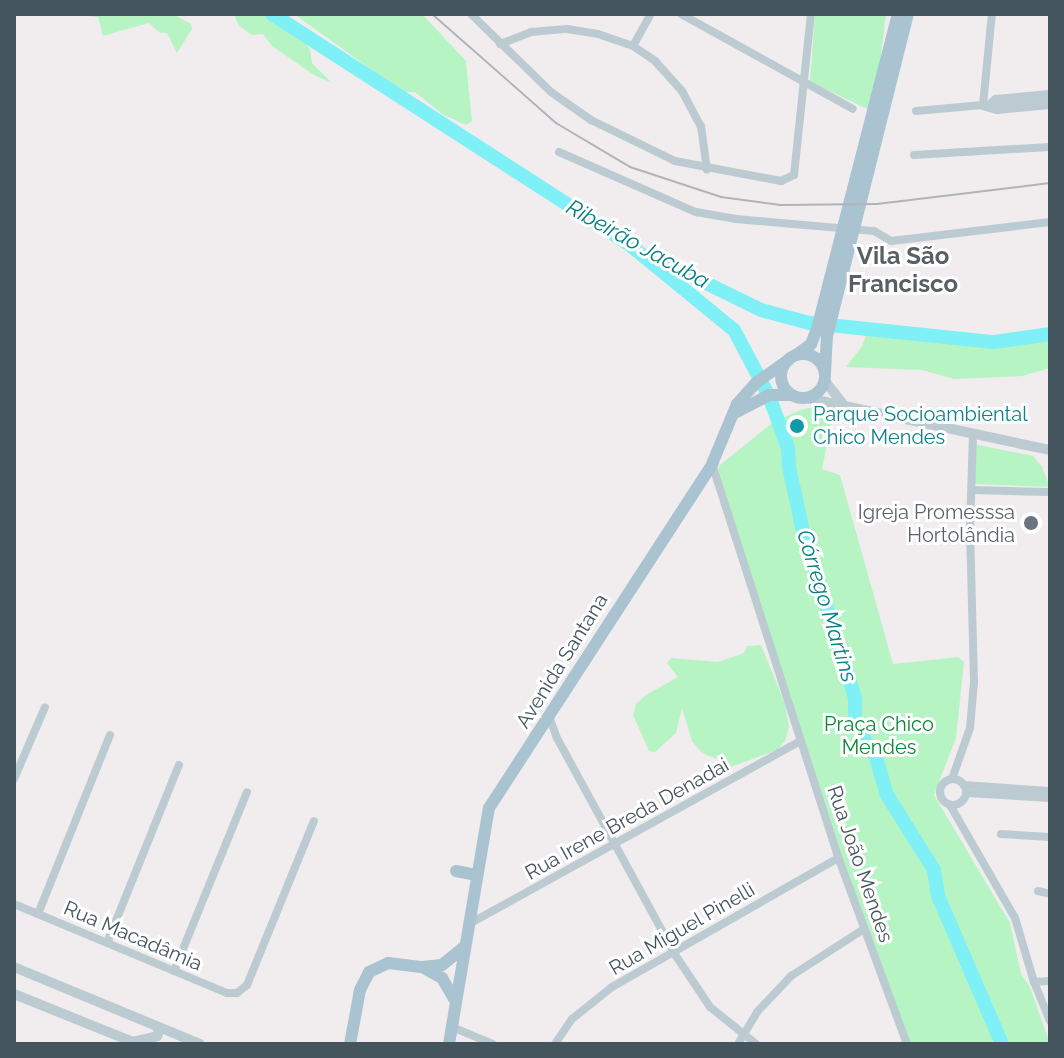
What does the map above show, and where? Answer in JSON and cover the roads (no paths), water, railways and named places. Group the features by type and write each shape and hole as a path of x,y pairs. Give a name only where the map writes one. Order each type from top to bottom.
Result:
{"main road":[{"path":"878,118 898,14"},
{"path":"878,118 908,14"},
{"name":"Avenida Santana","path":"825,377 823,330 878,118"},
{"name":"Avenida Santana","path":"449,1044 489,808 712,464 740,399 761,379 811,344 823,330"},
{"path":"733,414 768,396 807,398 819,392 825,377 812,356 792,358 781,376 790,395"},
{"path":"456,871 476,875"},
{"path":"350,1044 360,990 369,972 388,963 423,967 450,961 464,945"},
{"path":"423,967 448,983 454,1010"}],"street":[{"path":"471,14 551,92 591,120 675,161 707,170 781,181 794,175 811,14"},
{"path":"633,46 651,14"},
{"path":"681,14 853,109"},
{"path":"986,105 992,14"},
{"path":"500,44 531,32 567,29 598,34 633,46 655,61 682,91 701,126 707,170"},
{"path":"916,111 1050,95"},
{"path":"986,105 997,109 1050,104"},
{"path":"914,155 1050,147"},
{"path":"559,152 696,212 751,221 874,231 891,241 1050,222"},
{"path":"825,377 842,403"},
{"path":"807,398 842,403 1047,450 1050,461"},
{"path":"973,435 974,682 970,728 952,779 944,783 940,791 942,800 950,805 1015,918 1034,982 1050,1021"},
{"name":"Rua João Mendes","path":"712,464 838,858 907,1044"},
{"path":"972,490 1050,492"},
{"path":"14,779 45,707"},
{"path":"546,724 557,738 674,953 710,1007 740,1040 756,1044"},
{"path":"38,914 110,735"},
{"name":"Rua Irene Breda Denadai","path":"468,924 801,741"},
{"path":"107,943 179,765"},
{"path":"952,779 966,789 1050,798"},
{"path":"966,789 1050,791"},
{"path":"950,805 961,803 966,789"},
{"path":"174,971 247,792"},
{"name":"Rua Macadâmia","path":"14,904 227,993 240,992 247,985 314,821"},
{"path":"1001,834 1050,837"},
{"name":"Rua Miguel Pinelli","path":"555,1044 572,1019 591,1002 838,858"},
{"path":"1038,891 1050,894"},
{"path":"740,1040 757,1012 791,976 864,929"},
{"path":"14,967 200,1044"},
{"path":"1034,982 1050,981"},
{"path":"14,994 135,1043 157,1036 160,1027"},
{"path":"452,1027 493,1044"}],"waterway":[{"name":"Ribeirão Jacuba","path":"272,14 635,248"},
{"name":"Córrego Martins","path":"630,245 734,330 769,396 788,448 789,467 804,536 855,698 855,724 876,757 887,795 934,870 938,896 1002,1044"},
{"name":"Ribeirão Jacuba","path":"665,263 761,310 809,323 994,342 1050,334"}],"railway":[{"path":"432,14 556,123 630,167 721,197 780,205 877,204 1050,183"}],"place":[{"name":"Parque Socioambiental Chico Mendes","path":"797,426"},
{"name":"Igreja Promesssa Hortolândia","path":"1031,523"}],"district":[{"name":"Vila São Francisco","path":"903,270"}],"park label":[{"name":"Praça Chico Mendes","path":"879,736"}]}
